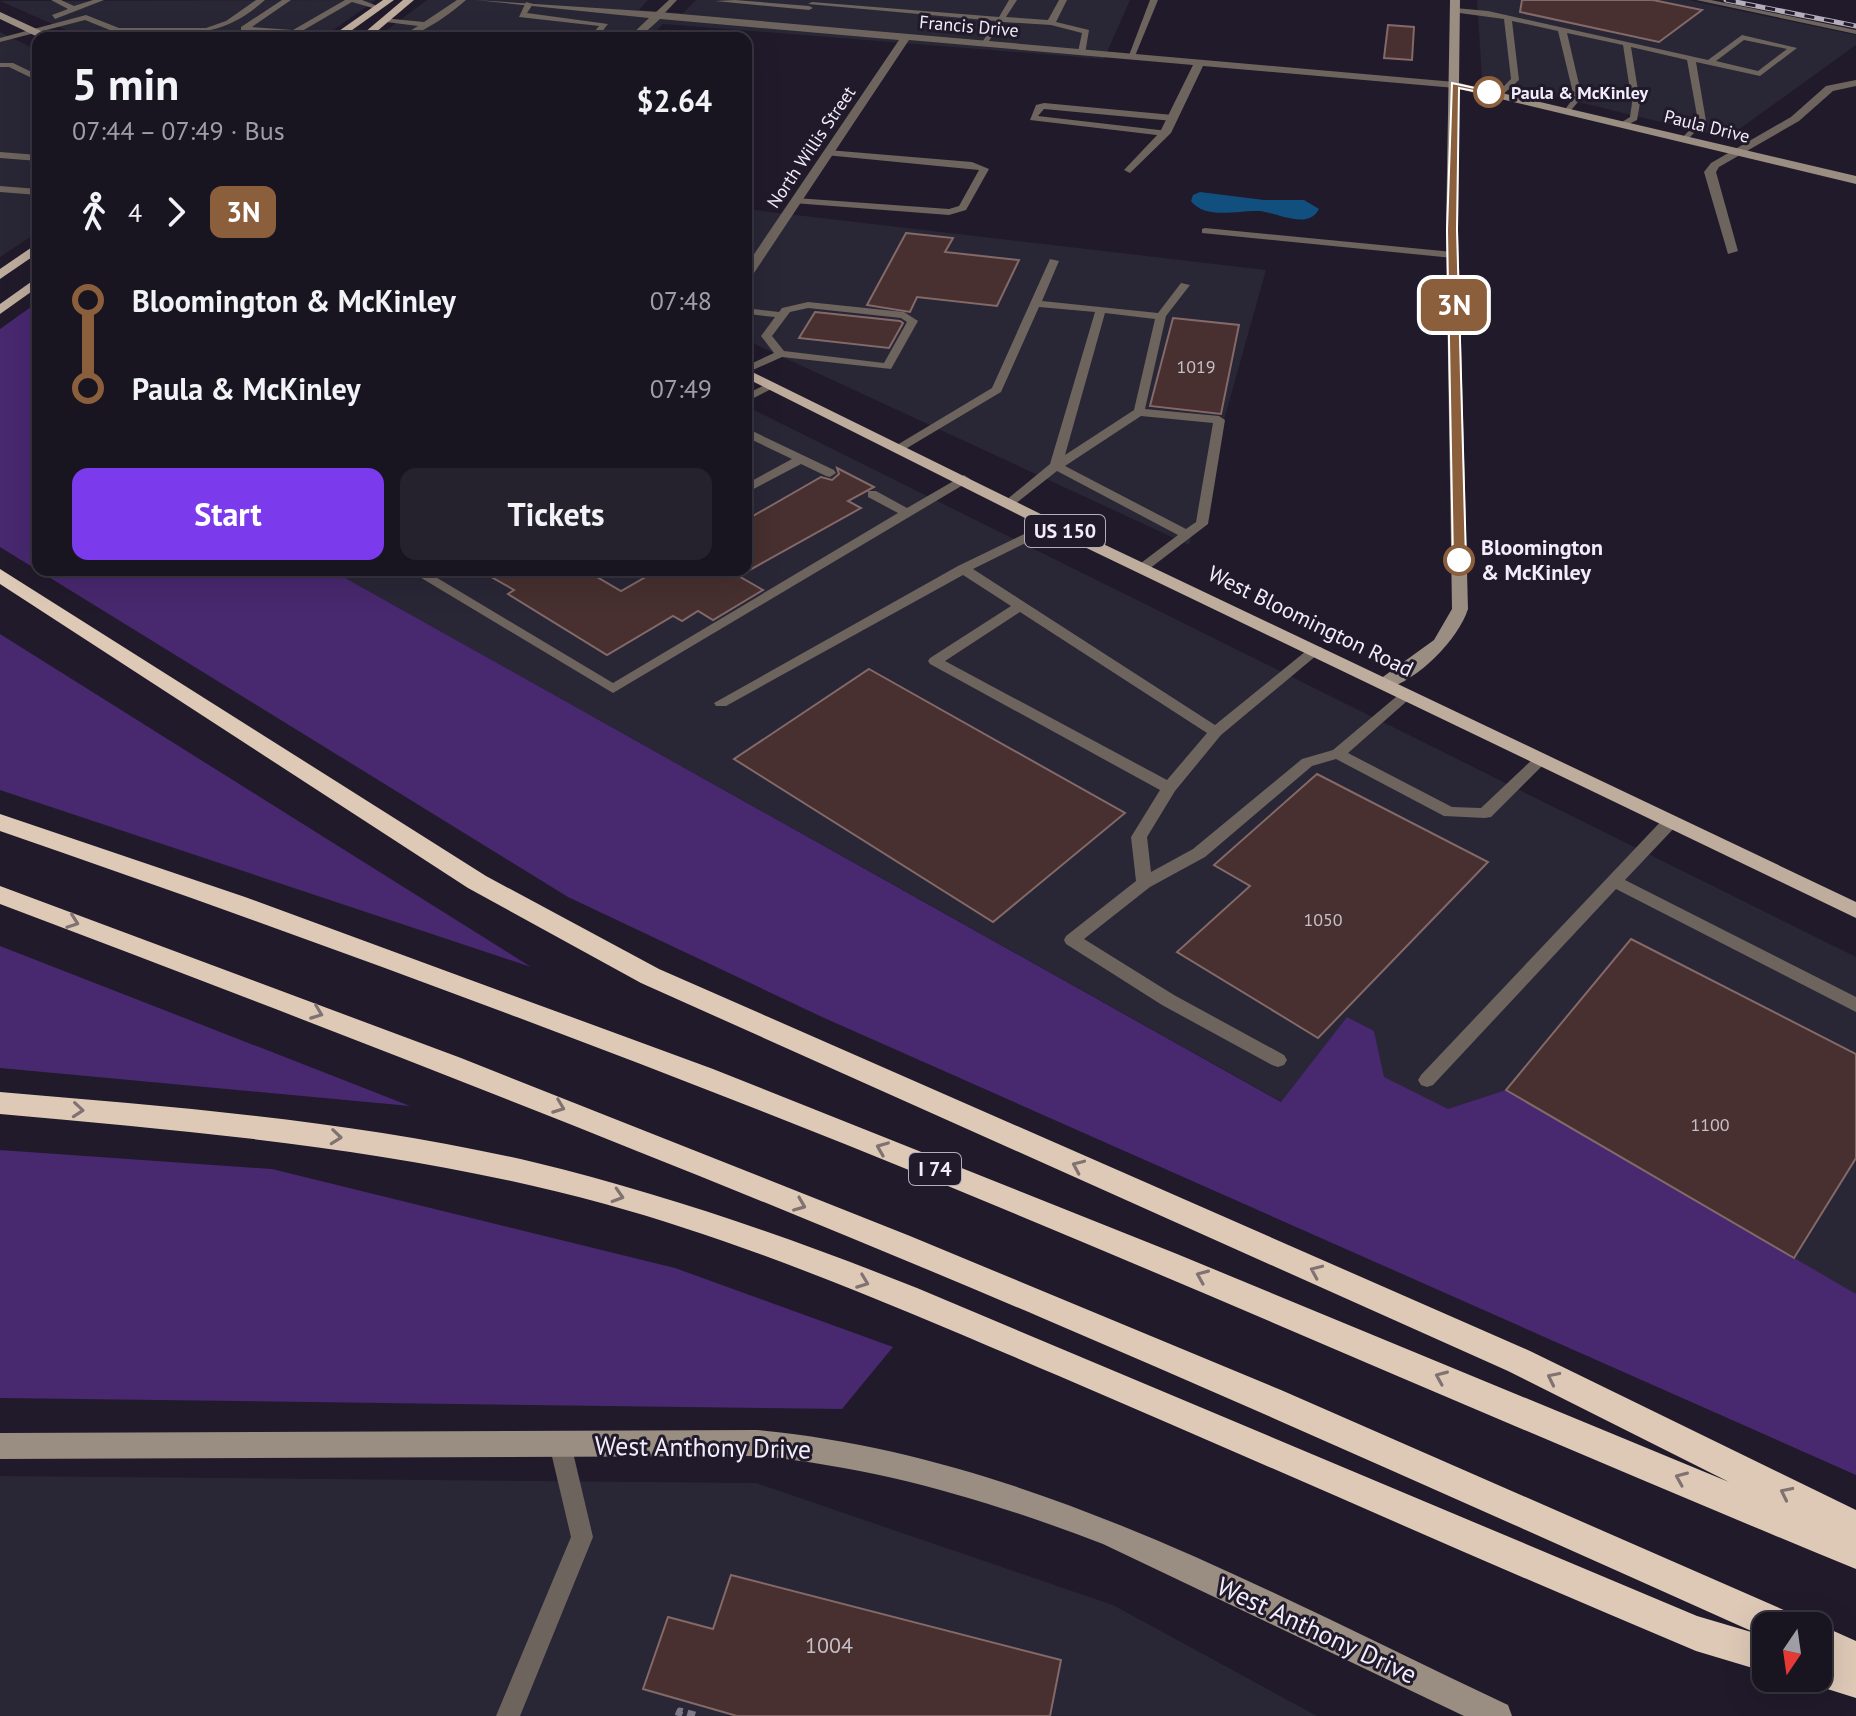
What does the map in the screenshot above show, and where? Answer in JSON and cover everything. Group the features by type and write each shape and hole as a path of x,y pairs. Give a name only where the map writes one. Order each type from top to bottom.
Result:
{"highway":[{"path":"0,575 477,882 650,976 1519,1361 1856,1528"},
{"name":"I 74","path":"0,822 307,930 719,1084 1131,1246 1856,1552"},
{"path":"0,895 285,1000 643,1140 1194,1368 1752,1613"},
{"path":"0,1103 355,1140 465,1158 605,1192 717,1227 937,1310 1696,1633 1752,1650"},
{"path":"1832,1648 1856,1659"},
{"path":"1832,1673 1856,1680"}],"main road":[{"path":"342,32 389,0"},
{"path":"370,32 409,0"},
{"path":"0,275 32,251"},
{"path":"0,310 32,286"},
{"name":"West Bloomington Road","path":"752,375 1011,501 1051,525 1144,566 1856,911"}],"street":[{"name":"Francis Drive","path":"480,0 1455,85"},
{"path":"1386,683 1441,646 1456,626 1460,609 1453,255 1454,3"},
{"path":"0,15 36,32"},
{"path":"640,32 658,15"},
{"name":"North Willis Street","path":"752,267 906,37"},
{"path":"1130,170 1165,133 1200,62"},
{"path":"1732,251 1710,172 1715,165 1795,119 1830,88 1843,83 1856,83"},
{"name":"Paula Drive","path":"1455,85 1856,180"},
{"name":"West Anthony Drive","path":"0,1446 757,1443 821,1449 937,1474 1111,1533 1497,1716"}],"lane":[{"path":"55,0 74,9"},
{"path":"0,40 100,0"},
{"path":"0,32 86,17 117,31 136,26 199,31 221,27 261,0"},
{"path":"287,0 244,29 292,32 352,0 376,7"},
{"path":"414,32 462,0"},
{"path":"658,15 673,0"},
{"path":"701,19 719,0 812,4 1051,23 1086,32 1082,52"},
{"path":"985,44 1013,0"},
{"path":"1051,23 1063,0"},
{"path":"1131,56 1154,0"},
{"path":"1700,0 1856,32"},
{"path":"1454,3 1508,18 1760,74 1793,48 1742,37 1710,62"},
{"path":"529,4 522,15 604,24 598,32"},
{"path":"792,27 812,4"},
{"path":"86,17 90,6"},
{"path":"1499,95 1515,80 1508,18"},
{"path":"386,20 425,24"},
{"path":"1562,30 1578,97 1568,111"},
{"path":"1623,124 1634,118 1636,103 1627,45"},
{"path":"1685,139 1702,121 1691,58"},
{"path":"0,65 10,65 32,75"},
{"path":"1165,133 1033,118 1039,107 1044,106 1173,118"},
{"path":"796,201 949,212 963,208 984,169 972,165 828,153"},
{"path":"0,155 32,158"},
{"path":"0,178 32,181"},
{"path":"0,189 32,192"},
{"path":"1205,231 1453,255"},
{"path":"898,448 997,390 1054,261"},
{"path":"1139,412 1161,316 1185,285"},
{"path":"1035,303 1161,316"},
{"path":"752,369 781,354 887,367 913,321 904,315 808,305 786,310 766,336 781,354"},
{"path":"1056,466 1101,310"},
{"path":"752,312 782,315"},
{"path":"752,396 771,386"},
{"path":"1011,501 1056,466 1139,412 1219,420 1202,524 1144,566"},
{"path":"752,435 830,473"},
{"path":"752,486 801,459"},
{"path":"1056,466 1187,535"},
{"path":"425,576 613,689 964,479"},
{"path":"872,494 908,513"},
{"path":"721,703 963,569 1051,525"},
{"path":"963,569 1216,732"},
{"path":"1020,606 935,661 1169,788"},
{"path":"1144,883 1139,837 1169,788 1216,732 1316,650"},
{"path":"1278,1060 1168,1000 1072,940 1144,883 1199,853 1307,762 1338,754 1408,694"},
{"path":"1338,754 1449,812 1485,813 1541,759"},
{"path":"1427,1080 1671,821"},
{"path":"1614,881 1856,1005"},
{"path":"508,1716 582,1537 560,1444"}],"path":[{"path":"678,1716 680,1711 698,1716"}],"shaded area":[{"path":"376,0 331,32 70,32 0,1"},
{"path":"427,0 648,0 639,10 683,13 696,0 1130,0 1104,59 663,24 655,32 384,32"},
{"path":"1477,0 1688,0 1856,35 1856,45 1727,138 1482,79"},
{"path":"0,32 32,48 32,236 0,257"},
{"path":"752,210 1266,270 1189,545 752,343"},
{"path":"32,306 32,567 0,547 0,329"},
{"path":"752,409 1856,957 1856,1399 1282,1102 342,576 752,576"},
{"path":"47,576 342,576 1281,1102 1347,1017 1374,1031 1384,1077 1448,1109 1506,1090 1856,1294 1856,1475 822,1017 568,897"},
{"path":"0,634 531,967 0,790"},
{"path":"0,946 410,1106 0,1068"},
{"path":"0,1150 272,1169 675,1268 893,1347 842,1409 0,1398"},
{"path":"0,1476 756,1483 1113,1605 1317,1716 0,1716"}],"water":[{"path":"1200,192 1264,200 1304,200 1319,209 1314,215 1300,220 1259,211 1213,212 1197,207 1191,201 1193,195"}],"building":[{"path":"1522,0 1653,0 1702,10 1659,42 1520,12"},
{"path":"1388,25 1414,27 1412,60 1384,58"},
{"path":"906,233 953,238 945,252 1019,260 997,306 917,297 910,312 867,305"},
{"path":"815,312 903,323 889,348 799,338"},
{"path":"1173,318 1239,325 1221,414 1150,406"},
{"path":"837,468 874,487 848,501 861,508 752,569 752,517 821,477 832,480 839,474"},
{"path":"490,576 595,576 621,591 647,576 738,576 763,590 713,620 698,611 682,621 673,616 607,655 508,594 514,590"},
{"path":"869,669 1125,813 993,922 734,759"},
{"path":"1317,774 1488,862 1318,1038 1177,952 1250,886 1214,865"},
{"path":"1631,939 1856,1054 1856,1158 1794,1258 1506,1090"},
{"path":"731,1575 1061,1660 1050,1716 737,1716 643,1689 668,1617 713,1629"}],"railway":[{"path":"1726,0 1856,26"}],"bus line":[{"name":"3N","path":"1459,560 1452,230 1455,85 1489,92"}],"place":[{"name":"Paula & McKinley","path":"1489,92"},
{"name":"Bloomington & McKinley","path":"1459,560"}]}
